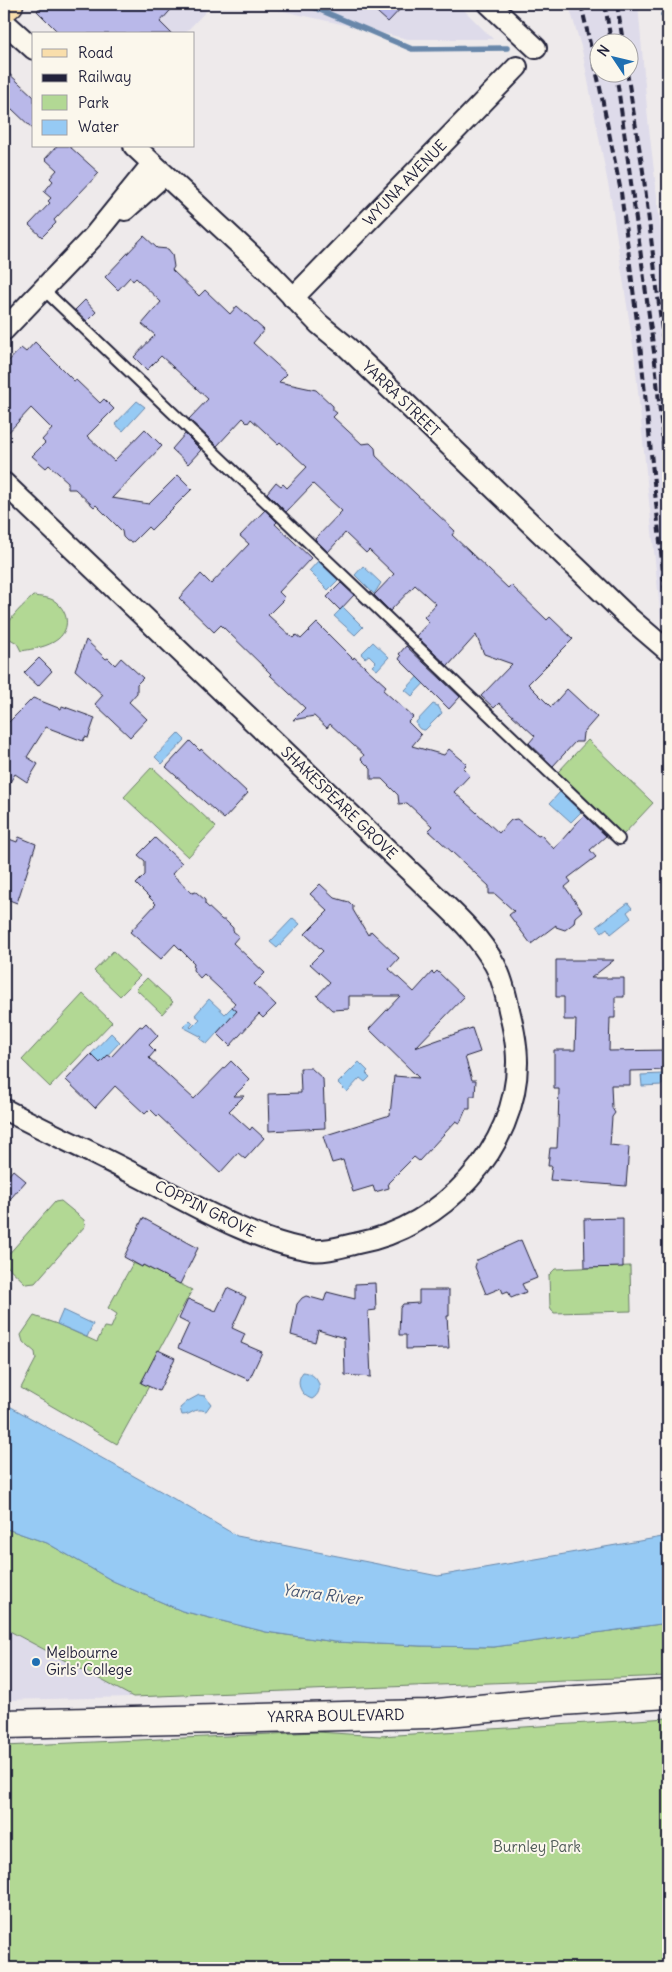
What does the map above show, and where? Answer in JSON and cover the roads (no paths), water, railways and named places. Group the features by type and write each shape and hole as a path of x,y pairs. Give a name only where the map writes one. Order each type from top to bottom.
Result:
{"main road":[{"path":"4,8 8,4"},
{"name":"YARRA BOULEVARD","path":"4,1724 428,1714 571,1700 668,1694"}],"street":[{"path":"489,4 536,48"},
{"path":"4,22 32,47"},
{"name":"WYUNA AVENUE","path":"293,298 517,67"},
{"name":"YARRA STREET","path":"136,148 266,269 319,324 347,347 626,615 666,648"},
{"path":"4,330 158,170"},
{"name":"SHAKESPEARE GROVE","path":"4,482 416,878 479,941 495,965 506,995 513,1026 518,1061 515,1082 505,1120 498,1136 487,1156 463,1185"},
{"name":"COPPIN GROVE","path":"4,1109 230,1223 288,1244 313,1250 373,1241 388,1235 422,1219 450,1198 463,1185"}],"lane":[{"path":"42,289 619,839"}],"water":[{"path":"137,401 145,407 123,431 115,424"},
{"path":"319,560 339,579 328,590 309,571"},
{"path":"363,566 381,583 374,594 355,575"},
{"path":"343,607 363,627 355,635 334,616"},
{"path":"373,642 389,657 377,670 372,666 376,662 369,655 365,658 361,654"},
{"path":"424,670 431,676 412,696 405,690"},
{"path":"433,704 438,706 442,713 425,730 420,729 416,722"},
{"path":"178,733 185,740 162,764 155,757"},
{"path":"560,792 581,812 571,822 550,803"},
{"path":"628,903 632,908 627,912 631,918 611,934 607,928 602,932 597,926"},
{"path":"293,918 300,924 277,948 270,942"},
{"path":"209,999 225,1014 232,1007 237,1011 207,1044 200,1039 202,1037 183,1027 190,1020 193,1023 191,1028 200,1019 195,1015"},
{"path":"111,1033 120,1042 100,1063 91,1054"},
{"path":"359,1062 368,1071 366,1073 370,1077 365,1082 360,1078 347,1092 338,1083"},
{"path":"662,1074 662,1085 642,1086 641,1075"},
{"path":"63,1310 93,1324 87,1337 57,1324"},
{"path":"303,1372 313,1376 318,1383 319,1392 312,1399 304,1395 300,1388 299,1380"},
{"path":"199,1395 205,1396 211,1404 206,1411 198,1410 182,1415 180,1408"},
{"name":"Yarra River","path":"4,1403 237,1536 438,1576 668,1536 668,1623 494,1647 420,1646 335,1642 266,1632 182,1611 113,1581 47,1543 4,1528"}],"waterway":[{"path":"306,4 412,49 507,48"},
{"path":"663,15 668,14"}],"railway":[{"path":"581,4 621,192 641,354 668,621"},
{"path":"605,4 609,32"},
{"path":"617,4 621,32"},
{"path":"617,82 654,352 668,492"},
{"path":"629,82 643,171 668,380"}],"place":[{"name":"Melbourne Girls' College","path":"36,1662"}],"park label":[{"name":"Burnley Park","path":"537,1847"}]}
